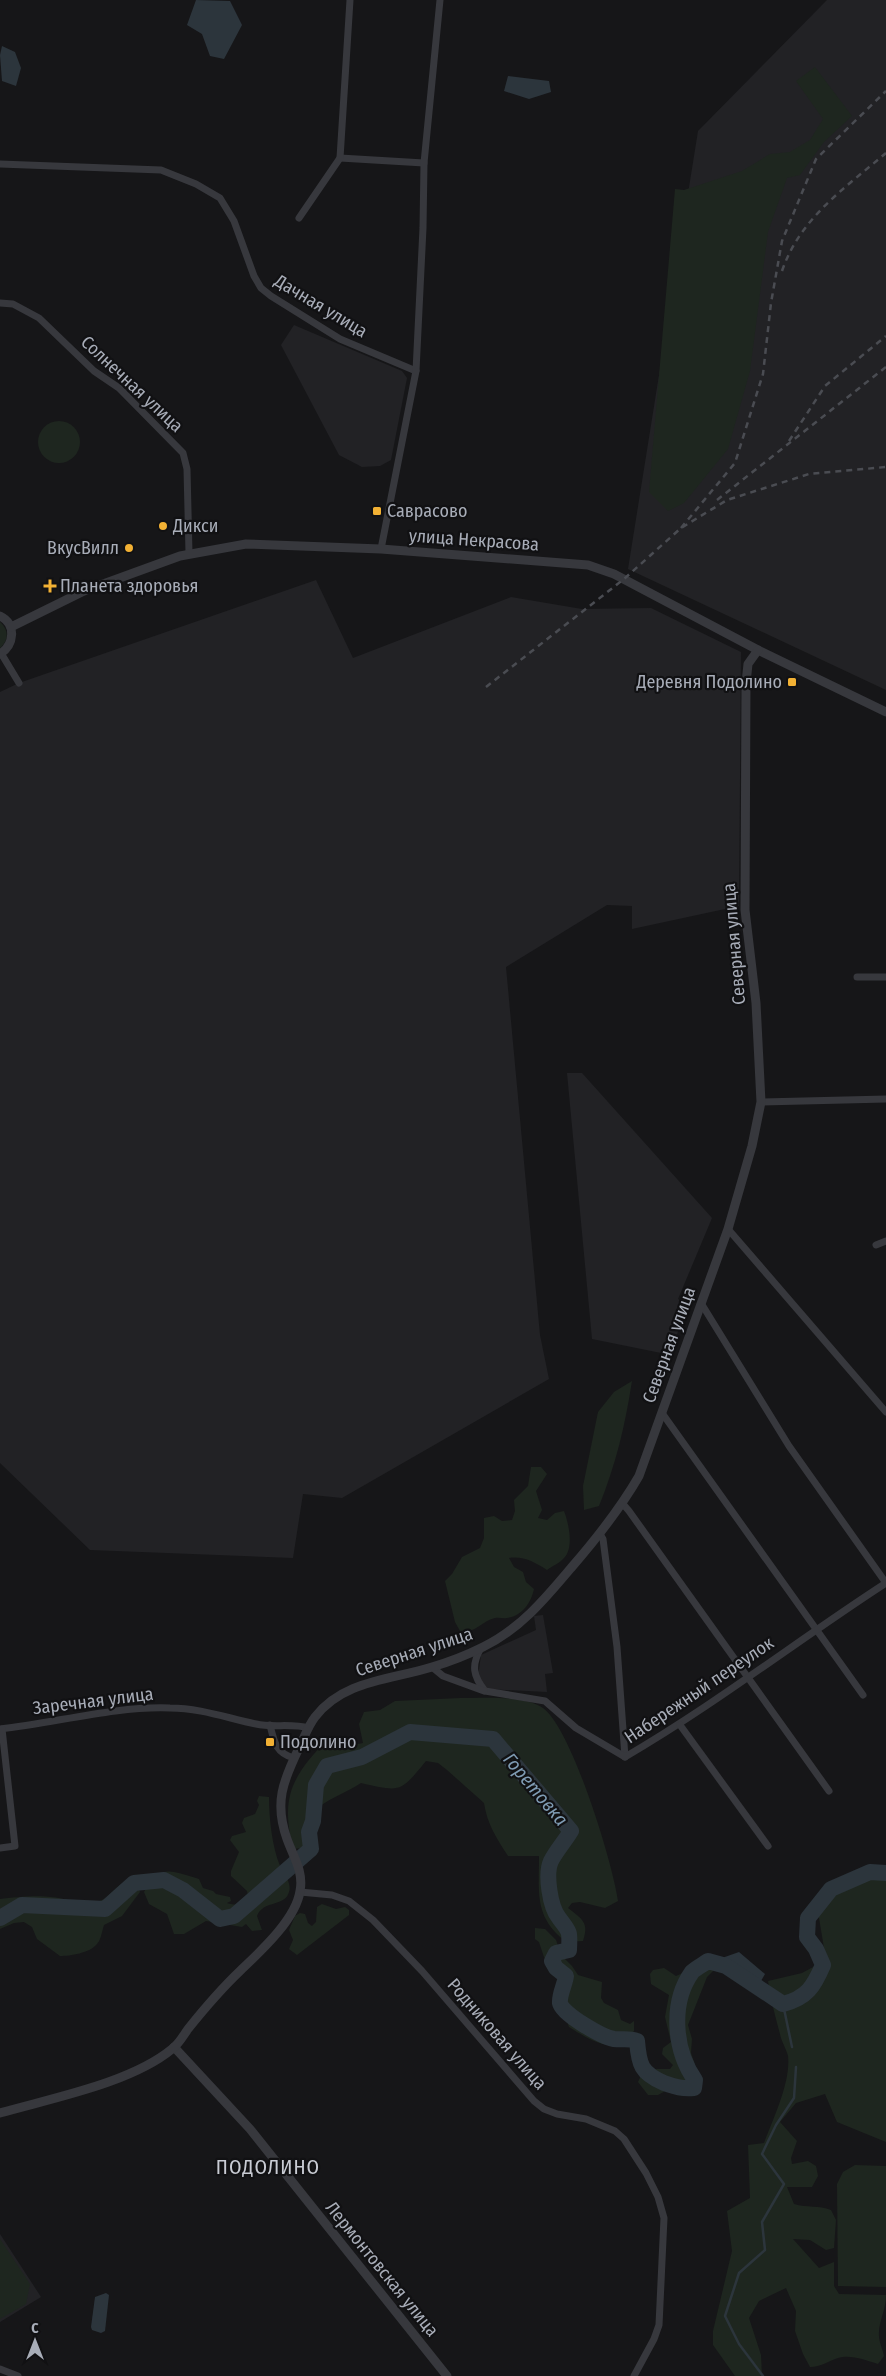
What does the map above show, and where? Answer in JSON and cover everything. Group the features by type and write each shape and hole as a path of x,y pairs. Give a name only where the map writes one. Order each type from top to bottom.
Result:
{"street":[{"path":"299,218 340,158 350,0"},
{"path":"381,549 416,371 424,163 440,0"},
{"path":"340,158 424,163"},
{"name":"Дачная улица","path":"0,164 161,170 196,184 220,198 234,221 254,276 261,288 340,339 416,371"},
{"name":"Солнечная улица","path":"0,303 12,304 39,318 94,371 119,388 182,453 186,469 189,553"},
{"name":"улица Некрасова","path":"11,627 84,591 189,553 246,544 381,549 588,565 614,574 758,650 886,712"},
{"path":"0,616 5,618 11,627 11,642 1,654 19,683"},
{"name":"Северная улица","path":"300,1892 299,1869 283,1826 280,1806 283,1785 294,1758 315,1717 344,1693 362,1685 432,1667 481,1648 503,1637 522,1622 600,1534 623,1504 639,1476 728,1229 752,1146 761,1102 756,1003 744,910 746,683 748,664 758,650"},
{"path":"857,977 886,977"},
{"path":"761,1102 886,1099"},
{"path":"728,1229 886,1412"},
{"path":"876,1245 886,1241"},
{"path":"701,1302 789,1446 886,1583"},
{"path":"662,1413 863,1694"},
{"path":"623,1504 829,1791"},
{"path":"600,1534 603,1539 617,1647 625,1757"},
{"name":"Набережный переулок","path":"432,1667 444,1676 485,1691 545,1701 576,1728 625,1757 680,1725 816,1629 886,1583"},
{"path":"481,1648 475,1658 475,1679 485,1691"},
{"name":"Заречная улица","path":"1,1729 137,1708 171,1708 207,1712 258,1725 301,1726 309,1728"},
{"path":"270,1725 276,1747 281,1754 294,1758"},
{"path":"680,1725 768,1846"},
{"path":"0,1848 15,1846 1,1729"},
{"path":"0,2113 112,2080 140,2068 174,2048 228,1982 279,1930 294,1908 300,1892"},
{"name":"Родниковая улица","path":"300,1892 332,1895 349,1901 362,1910 422,1971 534,2101 557,2114 586,2119 615,2131 631,2149 658,2197 664,2218 659,2325 634,2376"},
{"name":"Лермонтовская улица","path":"174,2048 250,2130 447,2376"},
{"path":"0,2370 18,2376"}],"shaded area":[{"path":"196,0 230,1 242,25 224,59 210,56 202,34 187,25"},
{"path":"827,0 886,0 886,690 628,569 698,131"},
{"path":"2,46 15,52 21,68 16,86 2,81 0,55"},
{"path":"815,67 852,116 824,142 800,175 787,178 768,232 750,371 728,449 684,503 668,511 649,492 675,189 684,190 742,171 770,154 790,152 810,140 823,119 796,81"},
{"path":"508,76 549,81 551,92 529,99 504,91"},
{"path":"294,325 402,371 407,378 391,460 380,466 362,467 339,455 281,345"},
{"path":"59,421 74,427 80,442 74,457 59,463 44,457 38,442 44,427"},
{"path":"316,580 353,658 511,597 582,609 651,608 741,652 739,906 632,929 632,906 607,905 506,967 540,1335 549,1379 342,1498 303,1494 293,1558 90,1550 0,1463 0,692 19,683"},
{"path":"0,622 5,628 7,635 5,642 0,648"},
{"path":"567,1073 582,1073 712,1218 678,1299 686,1304 671,1355 592,1339"},
{"path":"632,1381 619,1445 605,1490 599,1506 584,1510 583,1486 598,1412 614,1392"},
{"path":"531,1467 541,1467 547,1474 536,1491 542,1510 538,1518 547,1520 555,1513 564,1511 570,1536 567,1554 547,1570 524,1559 509,1558 514,1567 523,1572 526,1582 534,1589 528,1604 521,1612 512,1617 495,1618 475,1629 460,1631 455,1622 445,1581 452,1574 462,1557 480,1548 484,1538 484,1518 494,1516 502,1521 512,1520 515,1511 514,1500 528,1486"},
{"path":"543,1615 553,1673 545,1674 547,1692 487,1689 478,1677 481,1655 536,1630 534,1616"},
{"path":"504,1698 535,1704 543,1708 554,1721 566,1742 590,1798 615,1883 618,1901 605,1908 580,1902 572,1903 568,1908 585,1925 583,1941 566,1942 556,1933 543,1914 539,1893 539,1856 508,1856 490,1825 484,1803 438,1763 426,1761 405,1784 399,1787 384,1788 361,1783 329,1800 319,1807 317,1825 307,1843 303,1848 293,1849 288,1816 292,1790 304,1766 326,1741 363,1743 359,1724 364,1712 380,1710 395,1701"},
{"path":"259,1796 269,1797 270,1823 275,1850 290,1889 287,1897 260,1911 257,1916 262,1930 252,1931 246,1924 242,1927 206,1921 184,1934 174,1934 167,1914 149,1904 144,1892 156,1876 162,1873 174,1872 199,1879 203,1888 216,1894 230,1897 231,1901 227,1903 242,1903 248,1896 247,1891 231,1876 231,1871 239,1852 230,1840 232,1836 246,1832 242,1823 244,1818 255,1814 259,1805 257,1801"},
{"path":"886,1866 886,2142 837,2122 825,2094 796,2103 780,2122 797,2141 791,2158 792,2164 808,2161 816,2166 818,2176 812,2187 787,2187 794,2204 831,2210 836,2220 834,2248 826,2250 810,2240 793,2239 819,2268 834,2262 834,2286 839,2294 886,2295 879,2331 884,2356 878,2364 858,2358 843,2357 810,2367 795,2331 796,2311 786,2288 759,2301 749,2318 761,2355 762,2376 735,2376 713,2345 713,2331 732,2251 727,2211 750,2198 748,2145 764,2143 784,2089 788,2066 788,2056 781,2038 768,1981 802,1973 826,1960 817,1906 849,1883"},
{"path":"126,1881 137,1882 140,1892 122,1916 104,1925 98,1942 94,1947 85,1952 60,1956 37,1939 32,1927 24,1922 14,1923 0,1929 0,1899 40,1896 89,1903 105,1899"},
{"path":"322,1904 336,1909 345,1907 349,1910 349,1915 297,1955 289,1949 293,1940 289,1930 295,1916 300,1913 305,1914 308,1923 312,1926 316,1922 317,1907"},
{"path":"535,1928 545,1929 556,1940 561,1955 578,1975 602,1982 601,1998 604,2003 618,2010 621,2020 630,2024 634,2021 634,2031 622,2043 616,2045 602,2044 587,2038 569,2027 566,2018 555,2006 560,1986 554,1968 544,1957 539,1942 535,1939"},
{"path":"739,1952 765,1974 761,1981 748,1985 721,1968 722,1958"},
{"path":"710,1961 715,1962 718,1966 707,1977 688,2025 692,2039 691,2053 702,2086 701,2091 688,2094 667,2090 658,2095 648,2095 638,2082 644,2069 670,2069 673,2065 662,2054 663,2048 671,2042 665,2017 669,1995 651,1984 650,1974 653,1970 664,1968 676,1976"},
{"path":"855,2165 886,2166 886,2287 838,2286 837,2184 843,2172"},
{"path":"0,2234 41,2297 0,2322"},
{"path":"0,2239 30,2284 26,2304 0,2319"},
{"path":"106,2293 109,2295 105,2331 101,2333 92,2330 91,2327 95,2297"}],"waterway":[{"name":"Горетовка","path":"0,1918 22,1905 105,1909 134,1883 164,1880 183,1890 220,1919 234,1916 311,1849 309,1832 313,1821 316,1785 327,1766 362,1757 410,1732 493,1739 571,1831 551,1861 548,1874 553,1906 569,1935 569,1950 556,1953 552,1961 556,1968 566,1976 560,2000 562,2008 575,2019 601,2034 614,2039 637,2041 640,2062 650,2076 664,2083 694,2088 695,2080 683,2055 677,2026 680,1998 692,1972 708,1961 726,1966 783,2004 804,1995 813,1985 823,1965 816,1949 807,1937 808,1918 831,1889 870,1872 886,1873"},
{"path":"783,2004 792,2047"},
{"path":"763,2376 739,2344 725,2316 739,2273 765,2250 762,2222 784,2184 762,2154 776,2125 794,2098 796,2067"}],"railway":[{"path":"681,528 735,463 763,374 771,303 782,241 816,159 886,91"},
{"path":"782,271 800,235 825,205 886,153"},
{"path":"789,441 825,386 886,336"},
{"path":"717,500 886,367"},
{"path":"486,687 624,579 681,528 727,500 809,474 886,467"}],"place":[{"name":"Саврасово","path":"377,511"},
{"name":"Дикси","path":"163,526"},
{"name":"ВкусВилл","path":"129,548"},
{"name":"Планета здоровья","path":"50,586"},
{"name":"Деревня Подолино","path":"792,682"},
{"name":"Подолино","path":"270,1742"}],"district":[{"name":"ПОДОЛИНО","path":"268,2167"}]}
